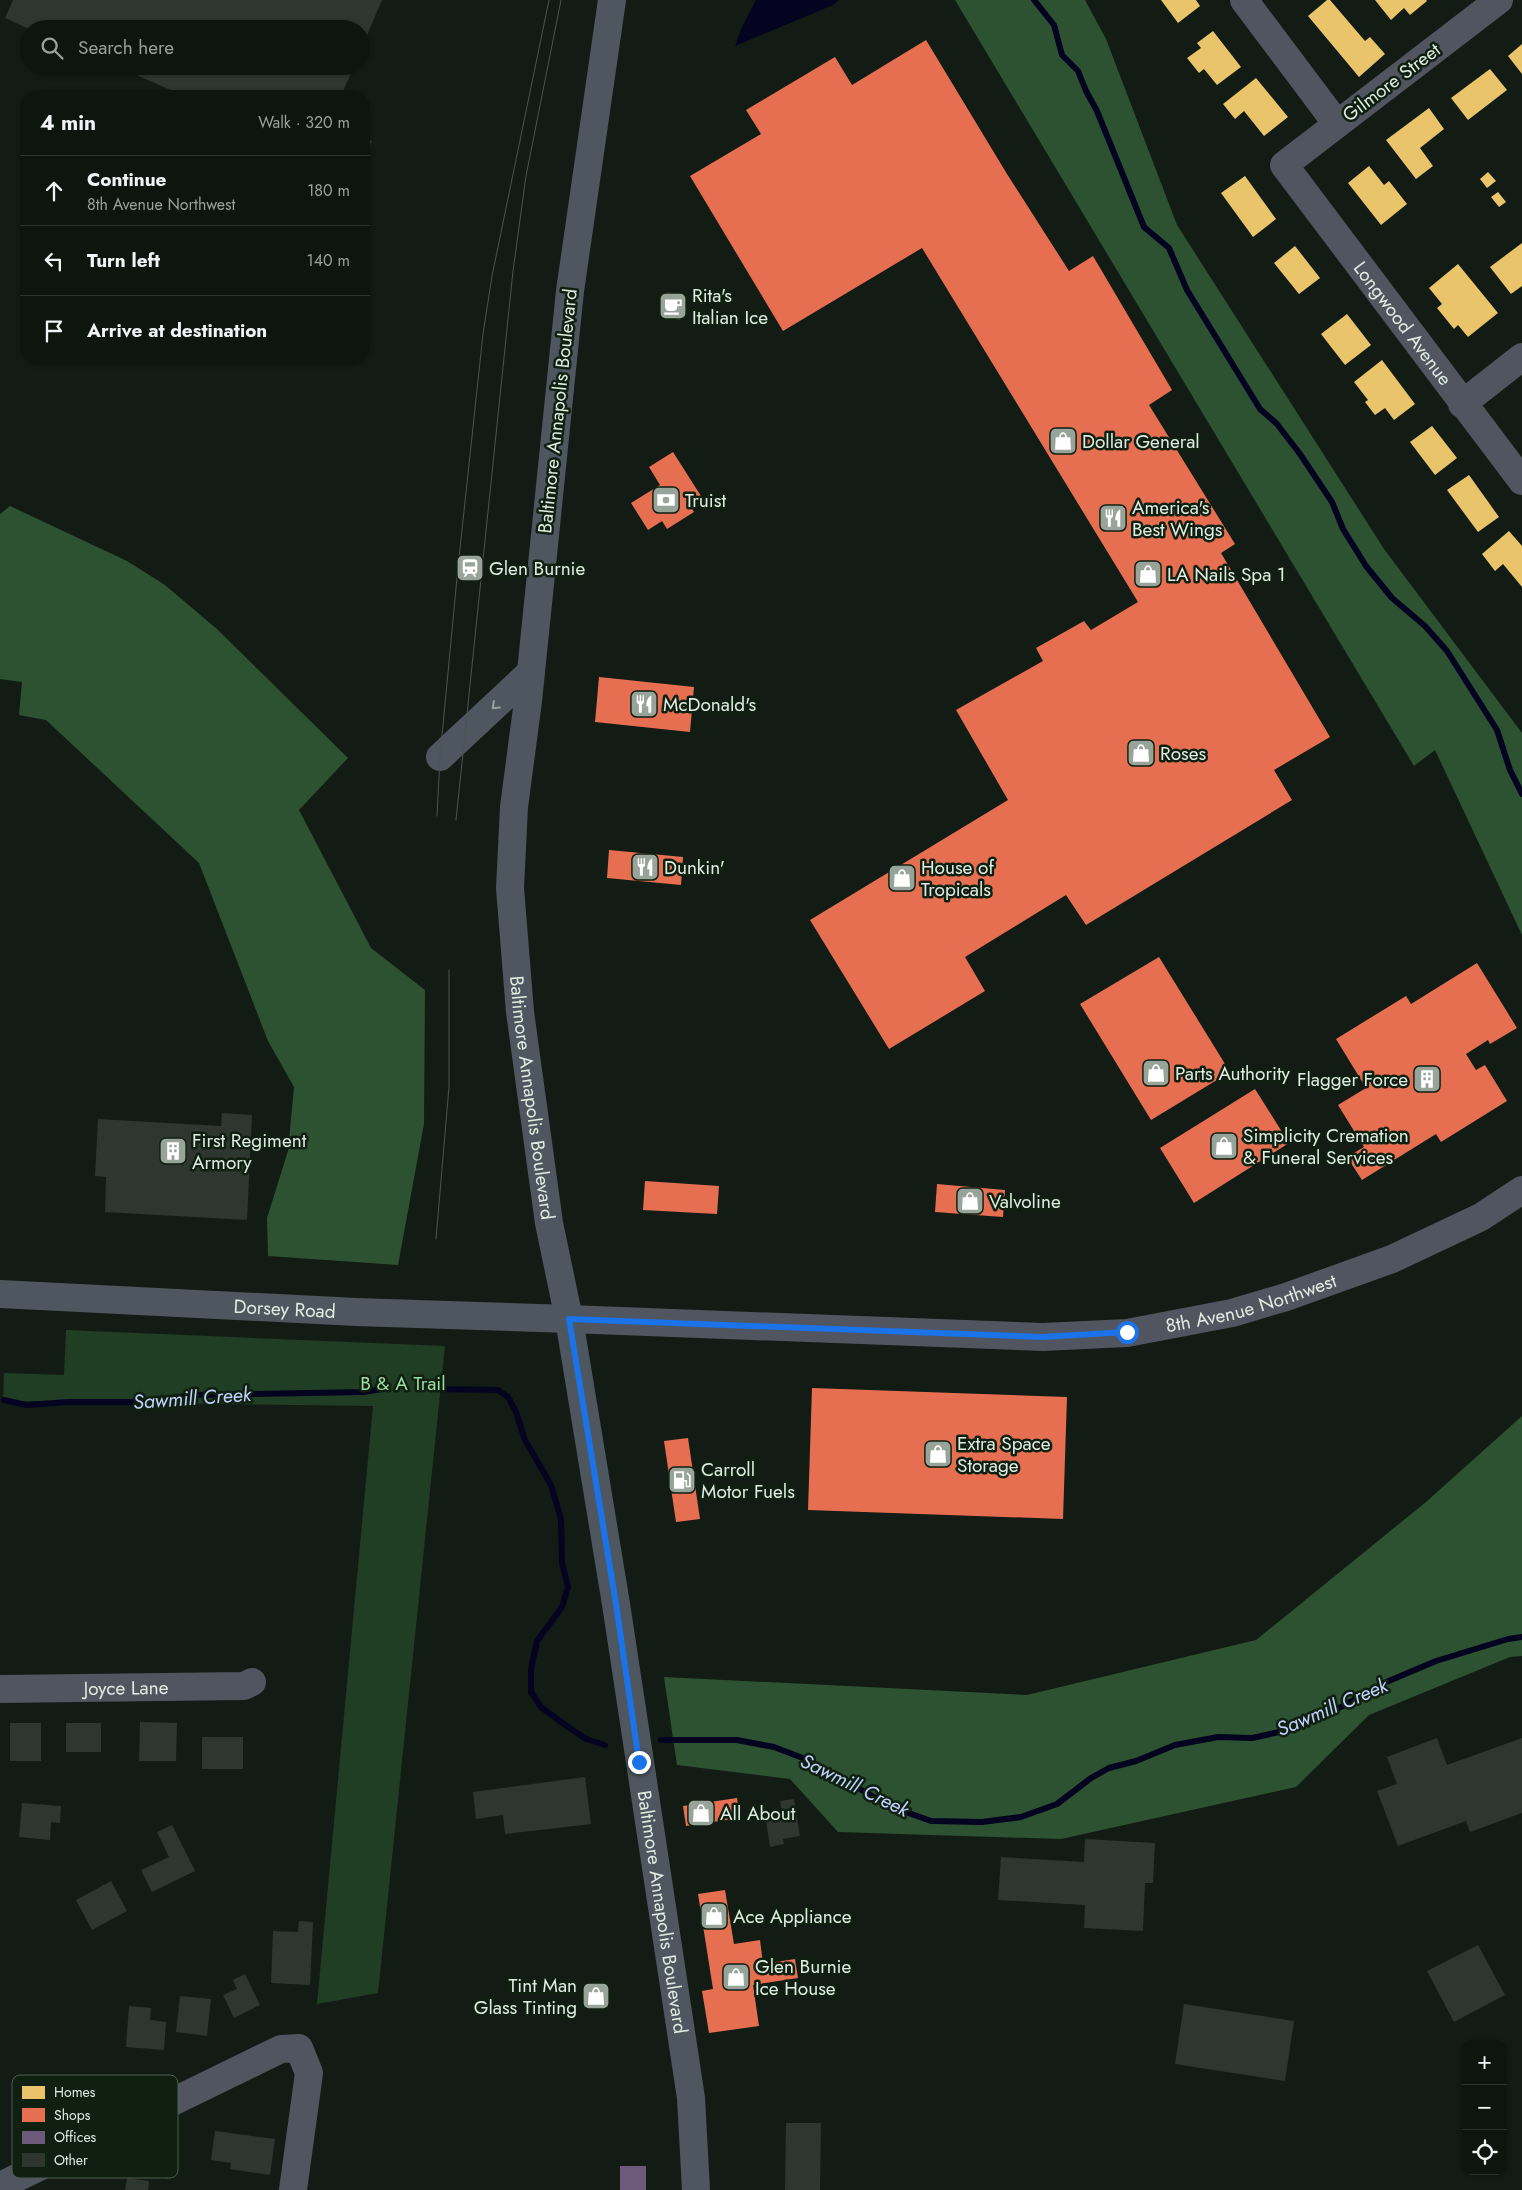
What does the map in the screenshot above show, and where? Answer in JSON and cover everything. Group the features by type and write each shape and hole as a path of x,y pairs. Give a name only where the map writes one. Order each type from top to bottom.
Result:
{"main road":[{"name":"Baltimore Annapolis Boulevard","path":"612,0 572,272 531,672 514,807 510,888 522,1031 549,1223 569,1319 616,1604 691,2098 696,2190"},
{"path":"440,757 531,672"},
{"name":"Dorsey Road","path":"0,1294 356,1312 569,1319"}],"street":[{"path":"1244,0 1336,124"},
{"name":"Gilmore Street","path":"1284,165 1499,0"},
{"name":"Longwood Avenue","path":"1284,165 1462,404 1522,481"},
{"path":"1462,404 1522,358"},
{"name":"8th Avenue Northwest","path":"569,1319 1042,1337 1127,1332 1232,1313 1286,1297 1392,1259 1481,1217 1522,1190"},
{"name":"Joyce Lane","path":"0,1689 244,1686 252,1682"},
{"path":"178,2099 281,2049 299,2048 308,2073 293,2190"},
{"path":"0,2186 16,2178"}],"green space":[{"path":"955,0 1085,0 1106,39 1177,225 1384,549 1522,733 1522,935 1435,750 1414,766"},
{"path":"10,506 127,561 165,585 218,630 348,758 299,810 371,948 425,990 424,1124 398,1265 268,1256 267,1218 288,1151 294,1087 268,1041 199,863 46,720 19,715 22,682 0,679 0,514"},
{"name":"B & A Trail","path":"66,1330 445,1346 378,1993 317,2004 373,1406 3,1401 4,1373 64,1375"},
{"path":"1522,1416 1522,1656 1510,1657 1369,1715 1296,1787 1061,1839 838,1832 790,1779 677,1765 664,1677 1027,1695 1256,1640 1426,1502"}],"water":[{"path":"756,0 839,0 833,5 735,46 742,27"}],"building: Homes":[{"path":"1161,0 1196,0 1200,6 1178,23"},
{"path":"1327,0 1330,0 1365,41 1370,37 1385,54 1359,77 1308,16"},
{"path":"1375,0 1427,1 1410,15 1404,8 1391,20"},
{"path":"1213,31 1241,67 1217,85 1204,69 1199,73 1187,58 1201,48 1197,43"},
{"path":"1522,44 1522,74 1508,56"},
{"path":"1490,69 1507,90 1468,120 1451,98"},
{"path":"1256,78 1288,117 1264,136 1244,111 1235,119 1223,104"},
{"path":"1429,108 1444,129 1420,148 1433,166 1416,179 1386,140"},
{"path":"1369,166 1384,185 1389,181 1407,204 1381,225 1348,183"},
{"path":"1488,172 1496,181 1487,188 1480,179"},
{"path":"1245,176 1276,219 1253,237 1221,193"},
{"path":"1498,192 1506,202 1499,207 1491,197"},
{"path":"1522,243 1522,286 1511,294 1490,267"},
{"path":"1295,246 1320,278 1299,294 1274,263"},
{"path":"1458,264 1498,313 1468,337 1458,325 1454,329 1437,308 1442,304 1429,288"},
{"path":"1347,314 1371,345 1345,365 1321,334"},
{"path":"1382,360 1415,404 1394,420 1385,408 1375,415 1365,402 1368,400 1354,382"},
{"path":"1432,426 1457,458 1435,475 1410,442"},
{"path":"1469,475 1499,517 1478,532 1447,490"},
{"path":"1509,531 1522,546 1522,587 1503,564 1495,571 1482,554"}],"building: Shops":[{"path":"926,40 1007,174 1069,271 1093,256 1172,390 1149,405 1235,544 1221,553 1330,737 1274,770 1292,800 1086,925 1066,895 965,957 985,991 889,1049 810,920 1008,800 956,710 1043,661 1036,648 1084,621 1091,630 1138,602 922,248 783,331 690,176 761,134 746,110 835,57 852,85"},
{"name":"Rita's Italian Ice","path":"667,292 686,297 680,320 660,315"},
{"name":"Truist","path":"673,452 701,496 689,504 694,512 667,529 662,521 648,530 631,503 660,485 649,467"},
{"name":"McDonald's","path":"599,677 694,687 690,732 595,722"},
{"name":"Dunkin'","path":"609,850 683,857 681,885 607,878"},
{"path":"1159,957 1230,1072 1151,1120 1080,1004"},
{"name":"Flagger Force","path":"1477,963 1517,1028 1490,1044 1488,1040 1466,1054 1476,1070 1485,1065 1507,1101 1441,1142 1436,1134 1362,1180 1347,1157 1364,1147 1338,1105 1366,1088 1336,1039 1406,996 1411,1004"},
{"name":"Simplicity Cremation & Funeral Services","path":"1255,1089 1289,1143 1194,1203 1160,1148"},
{"path":"645,1181 719,1186 717,1214 643,1210"},
{"name":"Valvoline","path":"937,1184 1005,1190 1003,1217 935,1212"},
{"name":"Extra Space Storage","path":"812,1388 1067,1397 1063,1519 808,1510"},
{"name":"Carroll Motor Fuels","path":"688,1438 700,1519 676,1522 664,1441"},
{"path":"737,1798 740,1818 686,1826 683,1806"},
{"path":"725,1890 734,1944 760,1940 763,1964 795,1959 798,1978 753,1985 759,2026 709,2033 702,1991 713,1989 698,1894"}],"building: Offices":[{"path":"620,2166 646,2166 646,2190 620,2190"}],"building: Other":[{"path":"13,0 382,0 370,28 370,20 20,20 20,25 5,18"},
{"path":"136,75 350,75 344,90 170,90"},
{"name":"First Regiment Armory","path":"222,1113 252,1115 247,1220 105,1212 106,1177 95,1176 98,1119 221,1126"},
{"path":"140,1722 177,1723 176,1761 139,1761"},
{"path":"10,1723 41,1723 41,1761 10,1761"},
{"path":"66,1723 101,1723 101,1752 66,1752"},
{"path":"202,1737 243,1737 243,1769 202,1769"},
{"path":"1437,1738 1447,1765 1522,1738 1522,1813 1470,1832 1466,1821 1398,1846 1377,1791 1397,1784 1387,1757"},
{"path":"585,1777 591,1824 505,1834 503,1815 476,1819 473,1792"},
{"path":"794,1799 800,1836 783,1839 784,1844 770,1847 766,1821 783,1818 780,1801"},
{"path":"22,1803 61,1806 60,1823 51,1822 50,1840 19,1837"},
{"path":"172,1825 195,1871 152,1892 141,1870 169,1857 157,1832"},
{"path":"1085,1839 1155,1843 1153,1883 1145,1883 1143,1931 1084,1928 1085,1905 998,1900 1001,1857 1084,1862"},
{"path":"111,1881 127,1911 92,1930 76,1900"},
{"path":"299,1921 313,1922 310,1985 271,1983 273,1931 298,1932"},
{"path":"1478,1945 1505,1995 1454,2022 1427,1971"},
{"path":"245,1974 260,2005 234,2018 223,1995 237,1989 233,1980"},
{"path":"180,1996 211,1999 207,2036 176,2032"},
{"path":"1184,2004 1294,2021 1285,2081 1175,2064"},
{"path":"129,2006 151,2008 150,2020 166,2022 164,2050 126,2047"},
{"path":"786,2123 821,2123 820,2190 785,2190"},
{"path":"215,2131 275,2139 270,2175 230,2169 231,2163 211,2160"},
{"path":"127,2178 149,2181 148,2190 125,2190"}],"waterway":[{"path":"1034,0 1054,25 1062,55 1078,71 1097,111 1144,227 1169,248 1187,290 1260,409 1277,424 1300,454 1332,502 1343,529 1366,566 1392,598 1425,626 1447,651 1497,730 1510,770 1522,794"},
{"name":"Sawmill Creek","path":"4,1400 26,1405 68,1402 139,1402 195,1395 363,1392 382,1389"},
{"name":"Sawmill Creek","path":"433,1389 498,1390 508,1397 516,1412 525,1440 551,1485 561,1519 562,1563 568,1587 562,1607 537,1641 531,1669 531,1692 541,1707 561,1722 586,1739 605,1745"},
{"name":"Sawmill Creek","path":"661,1740 737,1740 774,1747 808,1760 892,1807 931,1821 982,1822 1021,1817 1057,1804 1091,1778 1109,1768 1136,1761 1175,1745 1218,1737 1252,1738 1288,1730 1330,1713 1384,1683 1436,1661 1508,1639 1522,1637"}],"tram line":[{"path":"437,816 440,757 458,567 483,334 492,276 549,0"},
{"path":"456,820 513,271 526,176 561,0"},
{"path":"436,1239 449,1087 449,970"}],"place":[{"name":"Rita's Italian Ice","path":"673,306"},
{"name":"Dollar General","path":"1063,441"},
{"name":"Truist","path":"666,500"},
{"name":"America's Best Wings","path":"1113,518"},
{"name":"Glen Burnie","path":"470,568"},
{"name":"LA Nails Spa 1","path":"1148,574"},
{"name":"McDonald's","path":"644,704"},
{"name":"Roses","path":"1141,753"},
{"name":"Dunkin'","path":"645,867"},
{"name":"House of Tropicals","path":"902,878"},
{"name":"Parts Authority","path":"1156,1073"},
{"name":"Flagger Force","path":"1427,1079"},
{"name":"Simplicity Cremation & Funeral Services","path":"1224,1146"},
{"name":"First Regiment Armory","path":"173,1151"},
{"name":"Valvoline","path":"970,1201"},
{"name":"Extra Space Storage","path":"938,1454"},
{"name":"Carroll Motor Fuels","path":"682,1480"},
{"name":"All About","path":"701,1813"},
{"name":"Ace Appliance","path":"714,1916"},
{"name":"Glen Burnie Ice House","path":"736,1977"},
{"name":"Tint Man Glass Tinting","path":"596,1996"}],"route":[{"path":"639,1762 616,1604 569,1319 1042,1337 1127,1332"}]}
